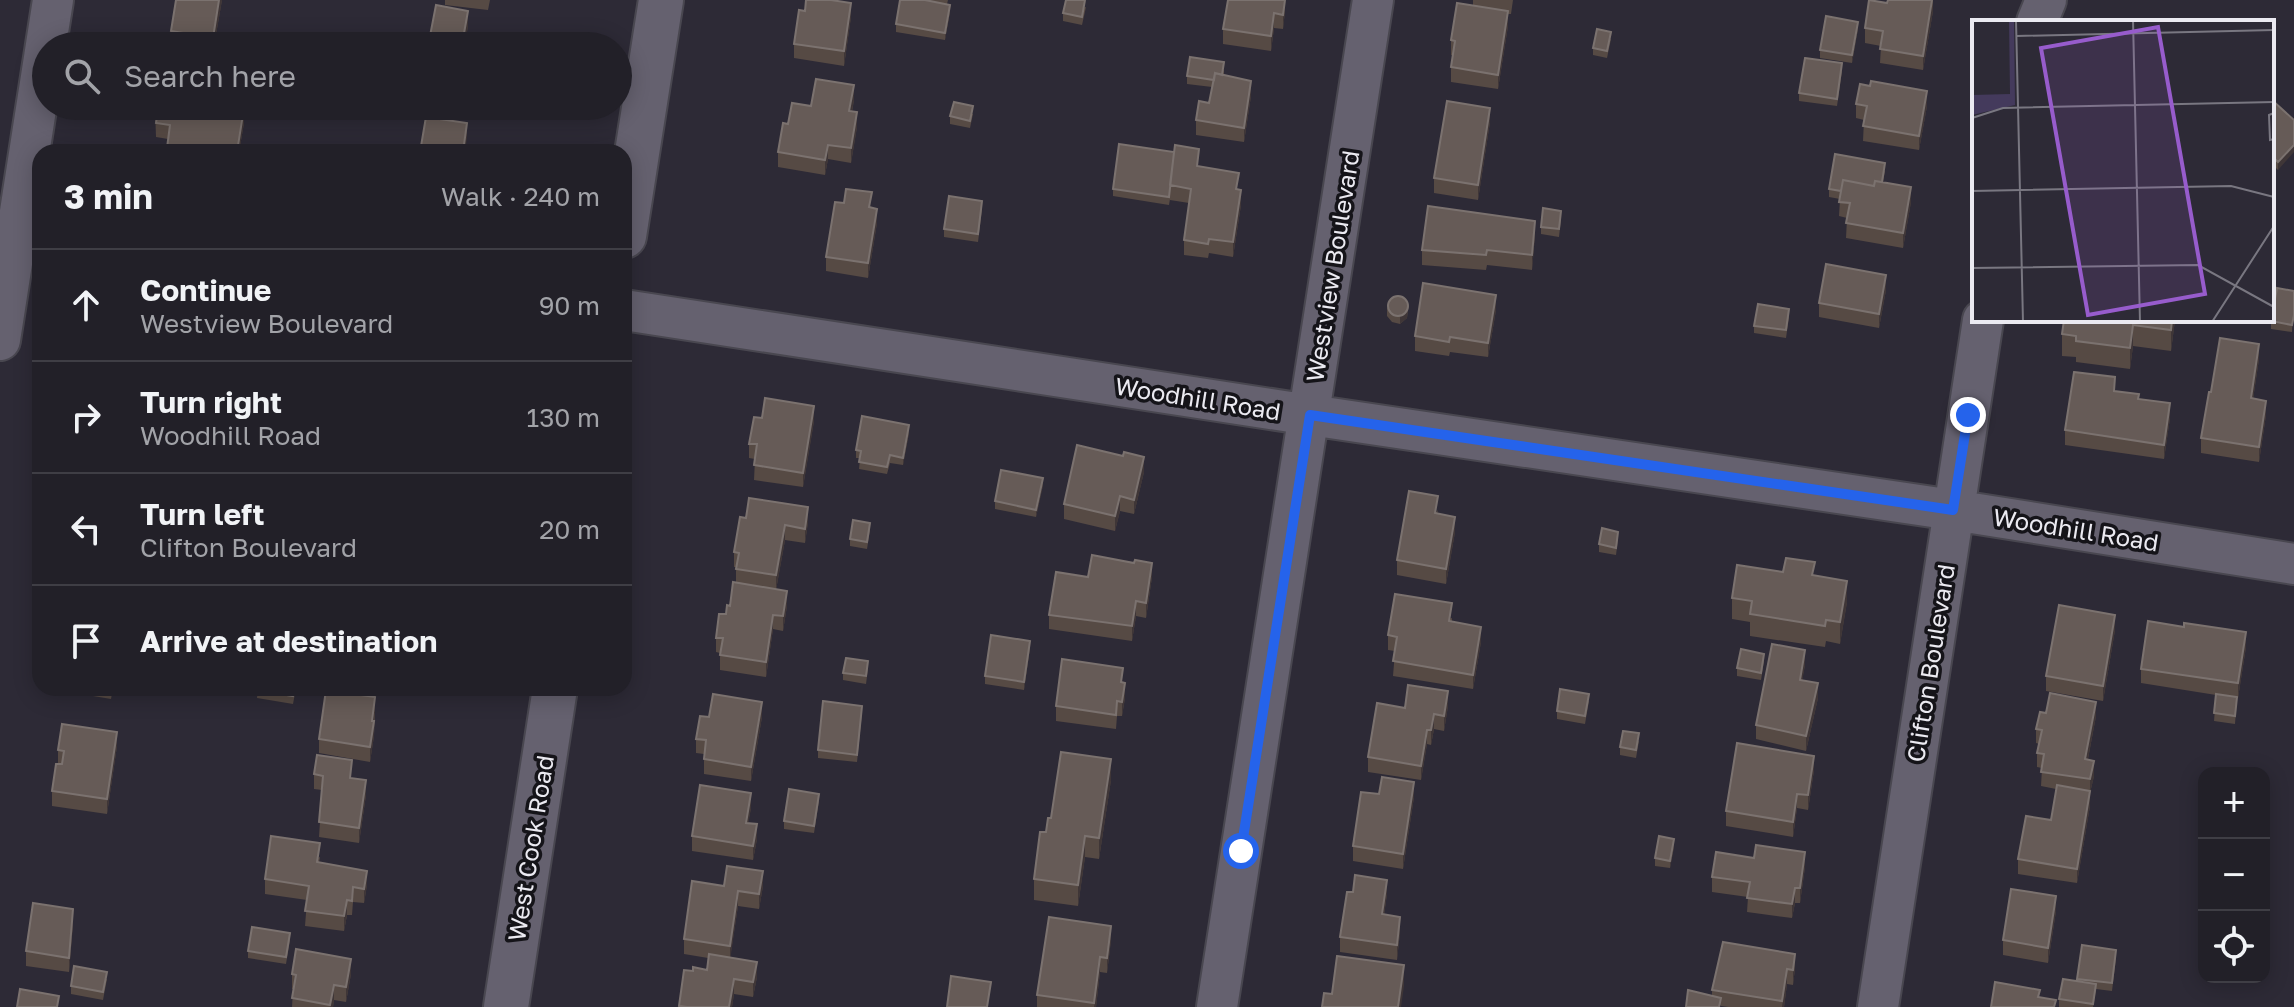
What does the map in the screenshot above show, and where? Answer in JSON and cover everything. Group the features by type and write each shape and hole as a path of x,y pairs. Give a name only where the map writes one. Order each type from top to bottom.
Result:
{"main road":[{"path":"632,185 661,0"},
{"name":"West Cook Road","path":"506,1007 554,696"}],"street":[{"path":"48,32 53,0"},
{"name":"Westview Boulevard","path":"1217,1007 1373,0"},
{"path":"2038,20 2046,0"},
{"path":"0,340 35,120"},
{"name":"Woodhill Road","path":"632,311 2294,564"},
{"name":"Clifton Boulevard","path":"1878,1007 1983,322"}],"building":[{"path":"176,0 219,0 214,32 171,31"},
{"path":"806,0 851,3 844,51 794,44 799,10 805,11"},
{"path":"900,0 925,0 950,5 945,33 896,24"},
{"path":"1066,0 1085,0 1082,17 1063,13"},
{"path":"1228,0 1285,0 1283,15 1274,13 1271,36 1223,29"},
{"path":"1869,0 1887,3 1888,0 1932,0 1923,56 1880,49 1883,31 1865,28"},
{"path":"1457,3 1508,11 1498,75 1451,67 1455,41 1451,40"},
{"path":"436,5 468,11 464,32 431,32"},
{"path":"1826,16 1858,22 1852,55 1820,50"},
{"path":"1597,29 1611,32 1607,51 1593,48"},
{"path":"1190,57 1224,62 1222,75 1215,73 1214,80 1187,76"},
{"path":"1805,58 1842,63 1837,99 1799,93"},
{"path":"1215,73 1251,81 1244,128 1196,120 1199,101 1209,103"},
{"path":"816,79 854,85 849,111 857,112 851,148 828,145 825,160 778,152 783,123 788,124 792,103 811,106"},
{"path":"1871,81 1927,91 1919,136 1863,126 1867,106 1856,104 1860,84 1870,86"},
{"path":"1447,101 1490,108 1478,185 1434,178"},
{"path":"954,102 973,106 970,121 950,116"},
{"path":"2274,102 2294,120 2294,145 2278,162 2274,158"},
{"path":"156,120 242,120 238,144 168,144 170,125 156,123"},
{"path":"425,120 467,123 464,144 421,144"},
{"path":"1119,144 1174,152 1169,197 1113,189"},
{"path":"1175,145 1199,149 1197,166 1239,173 1236,189 1241,190 1233,242 1209,239 1208,244 1184,240 1191,189 1170,185"},
{"path":"1835,154 1885,163 1882,182 1875,181 1874,186 1843,180 1841,191 1829,189"},
{"path":"1843,180 1874,186 1875,181 1911,187 1903,233 1846,223 1850,203 1839,202"},
{"path":"846,189 872,192 869,207 877,209 868,263 826,257 835,202 844,203"},
{"path":"949,196 982,201 978,234 944,229"},
{"path":"1428,206 1535,221 1532,255 1487,250 1486,255 1422,250"},
{"path":"1543,208 1561,211 1559,229 1541,227"},
{"path":"1826,264 1886,275 1879,314 1819,303"},
{"path":"1423,283 1496,295 1488,343 1450,337 1449,342 1415,336"},
{"path":"2277,288 2294,291 2292,325 2274,322"},
{"path":"1394,296 1402,296 1408,306 1402,316 1394,316 1388,310 1388,302"},
{"path":"1758,304 1789,309 1786,330 1754,326"},
{"path":"2064,322 2172,322 2171,330 2133,325 2130,348 2076,341 2076,336 2062,334"},
{"path":"2220,338 2259,344 2251,398 2266,401 2259,447 2201,438"},
{"path":"2074,372 2115,377 2114,391 2139,394 2138,399 2170,403 2164,445 2065,430"},
{"path":"765,398 814,406 803,473 754,465 757,444 749,444 754,417 762,418"},
{"path":"862,416 909,425 903,458 890,455 887,467 859,462 861,451 856,450"},
{"path":"1077,445 1123,456 1124,452 1144,457 1134,500 1120,496 1115,516 1064,504"},
{"path":"1001,470 1043,478 1036,510 995,501"},
{"path":"1409,491 1438,496 1435,513 1455,517 1446,569 1397,560"},
{"path":"749,498 808,507 805,529 785,525 776,575 736,569 739,553 734,552 740,517 746,518"},
{"path":"853,520 870,523 867,542 850,539"},
{"path":"1602,528 1618,532 1616,548 1599,544"},
{"path":"1092,555 1152,563 1146,603 1136,601 1132,626 1049,615 1056,572 1088,577"},
{"path":"1786,558 1815,562 1812,575 1847,581 1840,622 1826,620 1825,626 1750,614 1752,601 1732,598 1737,565 1783,572"},
{"path":"733,582 787,591 783,616 773,615 766,662 720,655 723,638 716,638 719,614 726,614 727,605 730,606"},
{"path":"1395,594 1452,603 1449,621 1481,627 1473,675 1393,661 1397,637 1388,635"},
{"path":"2059,605 2115,615 2103,686 2046,676"},
{"path":"2148,621 2246,632 2238,683 2141,669"},
{"path":"991,635 1030,641 1024,682 985,676"},
{"path":"1772,644 1805,650 1800,680 1818,683 1806,736 1756,725"},
{"path":"1741,649 1764,654 1761,673 1737,668"},
{"path":"846,658 868,661 866,676 843,673"},
{"path":"1062,659 1123,668 1121,682 1125,683 1122,702 1117,701 1116,715 1056,706"},
{"path":"1408,685 1448,691 1444,716 1434,714 1431,730 1427,730 1421,766 1368,757 1377,703 1405,708"},
{"path":"1560,689 1589,694 1585,716 1557,711"},
{"path":"2050,693 2096,702 2085,759 2094,761 2090,779 2041,772 2044,754 2037,753 2042,730 2036,729 2040,712 2046,713"},
{"path":"713,694 762,702 751,767 704,759 706,740 696,739 700,716 709,717"},
{"path":"2216,694 2237,697 2235,716 2214,713"},
{"path":"325,696 375,697 370,747 319,739"},
{"path":"823,701 862,706 857,755 818,750"},
{"path":"62,724 117,732 107,799 52,791 56,764 62,764 64,751 58,750"},
{"path":"1623,731 1639,733 1636,750 1620,747"},
{"path":"1737,743 1814,756 1808,795 1797,794 1793,822 1726,811"},
{"path":"1061,752 1111,759 1099,838 1085,836 1078,885 1034,879 1040,832 1046,832 1048,818 1051,818"},
{"path":"317,755 352,760 350,778 366,780 359,828 319,822 323,776 314,774"},
{"path":"1382,777 1414,782 1403,854 1353,846 1361,792 1379,794"},
{"path":"700,785 751,793 746,823 757,824 753,846 692,836"},
{"path":"2057,785 2090,791 2077,869 2018,859 2026,816 2051,820"},
{"path":"789,789 819,794 814,826 784,821"},
{"path":"271,836 320,843 317,862 367,871 364,889 353,887 352,901 347,900 344,916 305,911 309,886 265,879"},
{"path":"1659,836 1674,839 1670,861 1655,858"},
{"path":"1756,845 1805,852 1800,888 1795,888 1792,904 1747,898 1750,882 1712,877 1716,852 1754,858"},
{"path":"727,866 763,871 759,894 738,891 730,946 684,939 692,881 724,886"},
{"path":"1355,875 1387,880 1382,914 1400,917 1397,945 1340,937 1347,892 1353,892"},
{"path":"2011,889 2056,896 2048,948 2003,940"},
{"path":"33,903 73,909 69,958 26,951"},
{"path":"1049,917 1111,926 1107,958 1100,957 1094,1003 1037,995"},
{"path":"252,927 290,933 286,957 248,951"},
{"path":"1723,942 1795,954 1793,970 1787,969 1782,1001 1712,990"},
{"path":"2082,945 2116,950 2112,983 2077,979"},
{"path":"296,949 351,959 346,987 334,985 330,1005 292,998"},
{"path":"709,954 757,962 753,982 734,979 729,1007 679,1006 684,970 693,971 693,967 707,970"},
{"path":"1337,956 1404,965 1398,1007 1322,1007 1324,993 1332,994"},
{"path":"74,966 107,972 103,992 71,986"},
{"path":"951,976 991,982 987,1007 947,1007"},
{"path":"2063,979 2096,984 2093,1004 2059,999"},
{"path":"1995,982 2040,990 2038,997 2056,1000 2054,1007 1991,1007"},
{"path":"20,989 59,996 57,1007 17,1007"},
{"path":"1688,990 1721,998 1719,1007 1686,1007"}],"route":[{"path":"1241,851 1310,415 1953,510 1968,415"}]}
